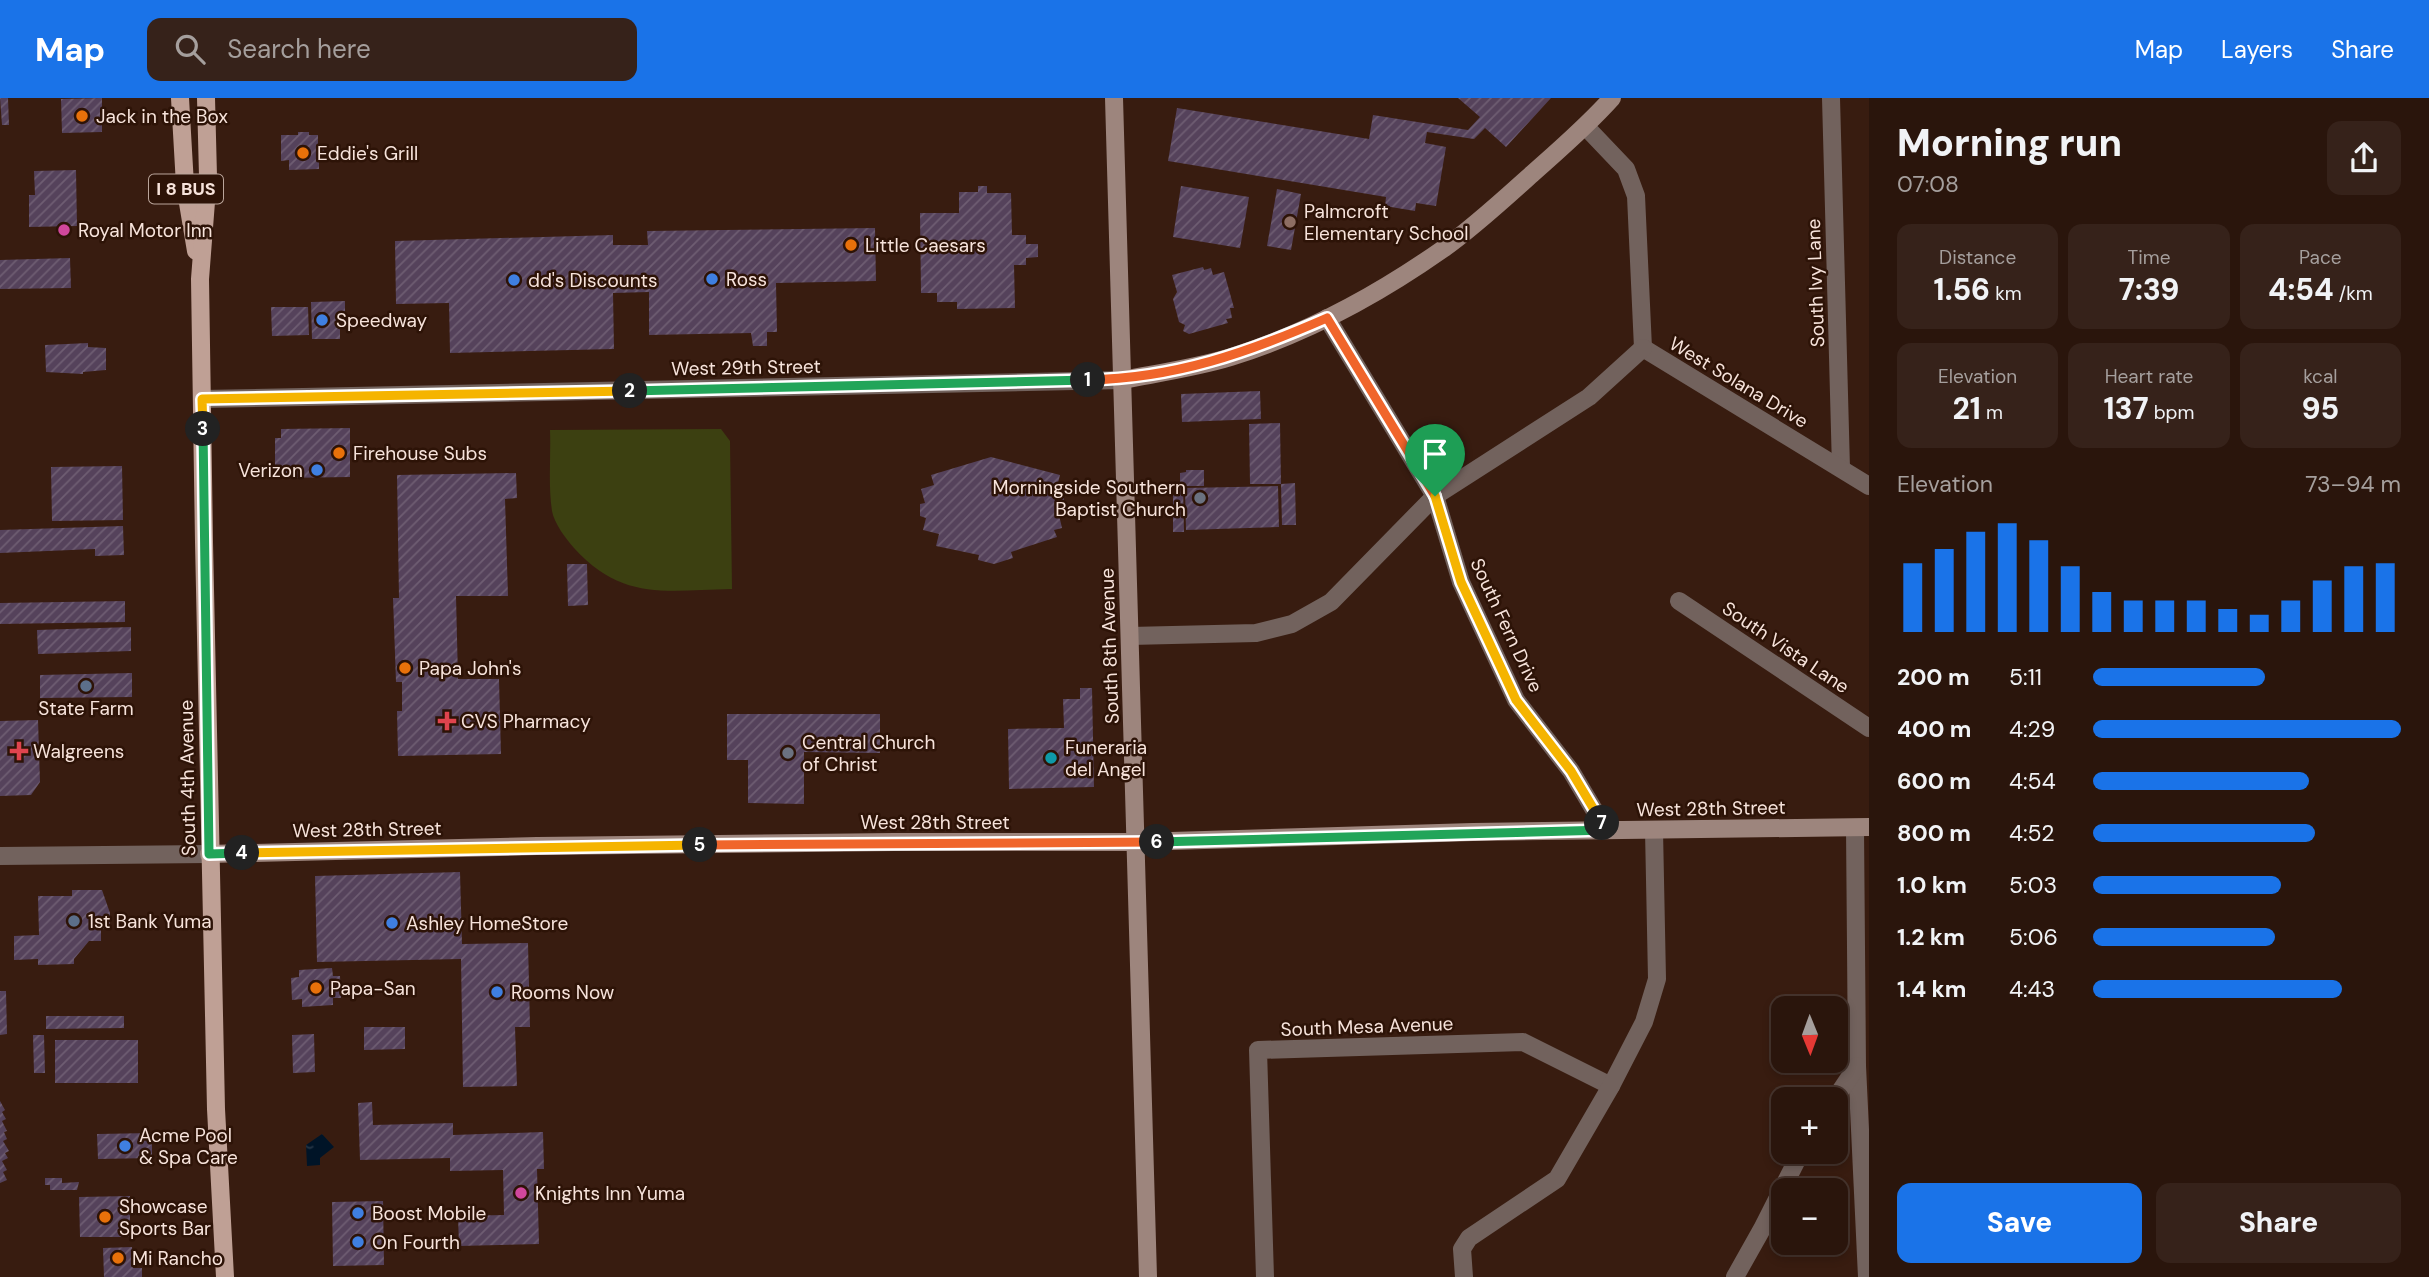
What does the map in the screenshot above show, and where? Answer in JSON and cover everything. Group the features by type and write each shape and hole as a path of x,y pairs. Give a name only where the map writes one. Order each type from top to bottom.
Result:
{"main road":[{"name":"South 4th Avenue","path":"180,98 185,185 200,279"},
{"name":"South 4th Avenue","path":"206,98 208,176 200,279 209,854 216,1109 225,1277"}],"street":[{"name":"South 8th Avenue","path":"1114,98 1148,1277"},
{"path":"1122,380 1189,368 1264,345 1327,318 1399,278 1445,248 1480,220 1586,127 1612,98"},
{"name":"South Ivy Lane","path":"1831,98 1841,468"},
{"path":"1586,127 1626,169 1636,195 1643,348"},
{"name":"South Fern Drive","path":"1327,318 1435,496 1461,582 1516,700 1571,771 1606,830"},
{"name":"West Solana Drive","path":"1130,636 1256,633 1292,624 1331,602 1435,496 1590,397 1643,348 1869,486"},
{"name":"West 29th Street","path":"202,399 1122,380"},
{"name":"South Vista Lane","path":"1679,601 1869,728"},
{"path":"1862,827 1857,1066 1867,1277"},
{"name":"West 28th Street","path":"0,856 894,842 1137,842 1606,830 1862,827"},
{"path":"1464,1277 1462,1249 1469,1238 1556,1179 1611,1086 1644,1022 1657,979 1654,830"},
{"name":"South Mesa Avenue","path":"1265,1277 1258,1050 1523,1042 1611,1086"},
{"path":"1843,1087 1857,1066"},
{"path":"1735,1277 1795,1164"}],"green space":[{"path":"721,429 730,441 732,589 666,591 628,585 592,565 561,531 553,516 551,501 550,430"}],"water":[{"path":"322,1134 334,1147 320,1158 320,1165 307,1166 306,1145"}],"building":[{"path":"0,98 8,98 9,125 2,125"},
{"name":"Jack in the Box","path":"102,98 102,132 62,133 61,99"},
{"path":"1458,98 1551,98 1506,147 1485,128 1474,139 1427,132 1425,143 1446,147 1436,206 1416,203 1415,211 1385,206 1386,197 1168,161 1177,108 1369,139 1373,115 1468,130 1480,117"},
{"name":"Eddie's Grill","path":"298,132 318,135 318,145 324,145 324,160 319,160 319,169 289,170 289,160 281,161 281,135 298,135"},
{"path":"76,170 77,226 29,227 29,195 35,195 34,171"},
{"path":"978,186 987,186 987,193 1011,193 1012,235 1026,235 1026,244 1038,244 1038,257 1026,258 1026,265 1014,265 1015,308 957,309 957,302 937,302 937,293 921,293 920,213 959,213 959,192 978,192"},
{"path":"1181,186 1249,197 1240,248 1173,237"},
{"path":"1277,189 1301,194 1291,250 1267,246"},
{"path":"875,228 876,281 776,283 777,332 767,332 767,346 753,346 751,333 649,335 649,292 613,293 614,349 450,353 449,303 396,304 395,241 613,235 613,245 648,245 647,231"},
{"path":"70,258 71,288 0,289 0,260"},
{"path":"1203,267 1204,270 1211,268 1213,275 1224,272 1234,308 1230,308 1232,318 1226,319 1228,323 1189,334 1183,331 1185,325 1179,322 1173,299 1177,292 1172,275"},
{"path":"345,301 345,328 340,328 340,339 312,339 311,302"},
{"path":"271,307 308,307 309,335 272,336"},
{"path":"88,343 88,347 106,348 106,370 83,374 46,372 45,345"},
{"path":"1260,391 1261,419 1182,422 1181,394"},
{"path":"1280,423 1281,484 1250,484 1249,424"},
{"path":"350,428 350,477 275,476 275,438 281,438 281,429"},
{"path":"991,457 1060,475 1055,495 1064,498 1064,508 1059,515 1062,528 1054,530 1057,537 1011,552 1013,558 994,564 978,560 979,555 936,546 939,534 923,530 926,518 920,516 920,504 925,503 921,489 934,485 931,475"},
{"path":"122,466 123,520 52,521 51,467"},
{"path":"1186,470 1204,470 1204,486 1183,486 1184,532 1173,532 1173,496 1180,486 1180,473"},
{"path":"516,473 517,498 505,499 508,596 456,596 458,679 499,679 501,754 398,756 397,711 402,711 402,682 396,682 393,598 399,598 397,475"},
{"path":"1295,483 1296,525 1282,525 1281,484"},
{"path":"1278,486 1279,527 1186,530 1185,488"},
{"path":"123,526 124,555 95,556 95,549 0,553 0,530"},
{"path":"567,564 587,564 588,605 568,606"},
{"path":"125,601 125,622 0,624 0,603"},
{"path":"131,627 131,651 38,654 37,630"},
{"name":"State Farm","path":"132,673 132,697 40,698 40,675"},
{"name":"Funeraria del Angel","path":"1080,688 1092,688 1094,787 1009,789 1008,729 1064,728 1063,699 1080,699"},
{"path":"727,714 880,714 880,753 804,752 804,804 748,803 748,760 727,760"},
{"name":"Walgreens","path":"38,720 40,782 31,795 0,796 0,721"},
{"path":"460,872 462,944 528,943 530,1027 515,1027 517,1086 463,1087 461,959 317,962 315,876"},
{"name":"1st Bank Yuma","path":"72,890 102,890 110,913 110,929 101,929 101,941 89,941 74,959 74,964 38,965 38,959 14,960 14,936 39,935 38,896 72,896"},
{"name":"Papa-San","path":"332,968 333,976 340,976 341,998 333,998 333,1005 302,1007 302,999 292,1000 291,978 299,977 299,970"},
{"path":"0,991 6,991 7,1034 0,1035"},
{"path":"46,1016 124,1016 124,1028 46,1029"},
{"path":"364,1027 405,1027 405,1049 364,1050"},
{"path":"314,1034 315,1072 293,1073 292,1035"},
{"path":"33,1035 44,1035 45,1073 34,1073"},
{"path":"55,1040 138,1040 138,1083 55,1083"},
{"path":"0,1101 5,1110 2,1112 6,1119 2,1121 7,1131 4,1132 7,1139 3,1141 9,1151 5,1153 8,1158 2,1161 7,1170 3,1172 7,1180 0,1183"},
{"name":"Knights Inn Yuma","path":"372,1102 373,1125 453,1123 453,1135 543,1132 544,1169 537,1169 539,1244 459,1246 458,1216 504,1215 503,1170 450,1171 450,1158 360,1160 358,1103"},
{"name":"Acme Pool & Spa Care","path":"152,1133 152,1158 98,1159 97,1134"},
{"path":"45,1178 62,1178 62,1183 79,1182 77,1190 50,1190 50,1185 45,1185"},
{"name":"Showcase Sports Bar","path":"130,1196 130,1237 80,1237 79,1197"},
{"path":"383,1201 384,1265 333,1266 332,1202"},
{"name":"Mi Rancho","path":"132,1247 133,1268 142,1268 142,1277 104,1277 103,1248"}],"place":[{"name":"Jack in the Box","path":"82,116"},
{"name":"Eddie's Grill","path":"303,153"},
{"name":"Palmcroft Elementary School","path":"1290,222"},
{"name":"Royal Motor Inn","path":"64,230"},
{"name":"Little Caesars","path":"851,245"},
{"name":"Ross","path":"712,279"},
{"name":"dd's Discounts","path":"514,280"},
{"name":"Speedway","path":"322,320"},
{"name":"Firehouse Subs","path":"339,453"},
{"name":"Verizon","path":"317,470"},
{"name":"Morningside Southern Baptist Church","path":"1200,498"},
{"name":"Papa John's","path":"405,668"},
{"name":"State Farm","path":"86,686"},
{"name":"CVS Pharmacy","path":"447,721"},
{"name":"Walgreens","path":"19,751"},
{"name":"Central Church of Christ","path":"788,753"},
{"name":"Funeraria del Angel","path":"1051,758"},
{"name":"1st Bank Yuma","path":"74,921"},
{"name":"Ashley HomeStore","path":"392,923"},
{"name":"Papa-San","path":"316,988"},
{"name":"Rooms Now","path":"497,992"},
{"name":"Acme Pool & Spa Care","path":"125,1146"},
{"name":"Knights Inn Yuma","path":"521,1193"},
{"name":"Boost Mobile","path":"358,1213"},
{"name":"Showcase Sports Bar","path":"105,1217"},
{"name":"On Fourth","path":"358,1242"},
{"name":"Mi Rancho","path":"118,1258"}],"route":[{"path":"1327,318 1435,496 1461,582 1516,700 1571,771 1606,830 1137,842 894,842 209,854 202,399 1122,380 1231,357 1327,318"}]}
